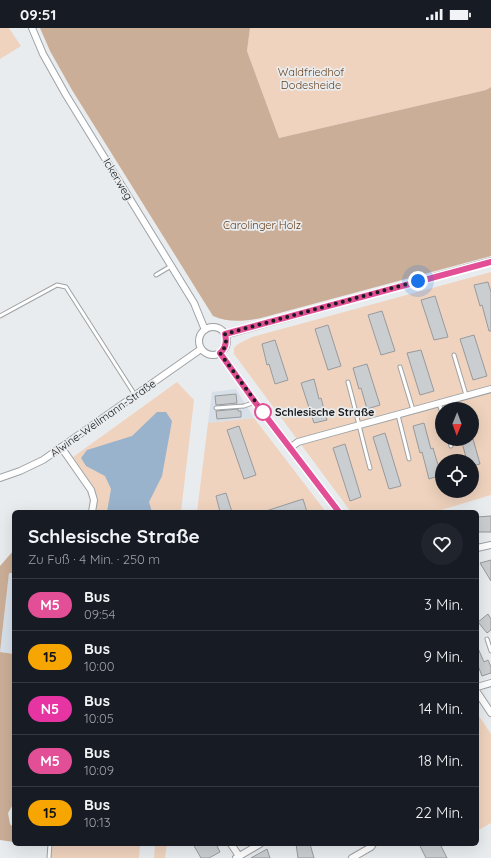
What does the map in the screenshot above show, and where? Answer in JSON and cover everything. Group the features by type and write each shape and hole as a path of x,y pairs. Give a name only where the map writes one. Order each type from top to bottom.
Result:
{"street":[{"name":"Ickerweg","path":"32,28 43,54 66,95 194,303 205,330"},
{"path":"225,334 491,262"},
{"path":"209,328 218,328 225,334 225,348 220,353 209,355 201,349 199,341 205,330 209,328"},
{"name":"Alwine-Wellmann-Straße","path":"0,478 20,471 42,460 201,349"},
{"path":"220,353 255,402 338,510"},
{"path":"443,402 491,389"},
{"path":"290,448 298,442 435,404"},
{"path":"61,447 91,490 94,500 92,510"},
{"path":"479,548 491,545"},
{"path":"479,686 491,683"},
{"path":"479,695 491,713"},
{"path":"232,846 238,857 257,846"},
{"path":"352,858 372,846"}],"lane":[{"path":"156,275 172,266"},
{"path":"0,316 57,285 66,287 135,395"},
{"path":"454,355 466,396"},
{"path":"400,367 413,410"},
{"path":"348,382 370,468"},
{"path":"216,408 244,406 255,402"},
{"path":"398,414 409,459"},
{"path":"488,639 491,651"},
{"path":"49,858 50,846"}],"shaded area":[{"path":"236,389 254,418 208,423 212,392"},
{"path":"9,573 12,573 12,654 0,652"}],"green space":[{"path":"0,28 9,28 21,46 0,59"},
{"name":"Carolinger Holz","path":"40,28 250,28 247,51 279,138 486,90 491,87 491,256 261,318 243,321 225,320 213,316 72,90 50,51"},
{"name":"Waldfriedhof Dodesheide","path":"250,28 491,28 491,87 486,90 279,138 247,51"},
{"path":"491,272 491,495 442,510 350,510 234,354 234,348 238,344 252,337"},
{"path":"177,382 194,400 181,510 96,510 98,498 94,488 73,457"},
{"path":"254,418 324,510 197,510 208,423"},
{"path":"12,552 12,573 9,573 0,652 0,566"},
{"path":"0,652 12,654 12,806 8,813 10,824 12,826 12,842 0,840"},
{"path":"479,716 491,734 491,823 479,830"},
{"path":"53,846 140,846 139,858 51,858"},
{"path":"155,846 167,846 165,858 154,858"}],"water":[{"path":"157,412 166,412 172,421 162,476 149,502 151,510 107,510 111,489 105,476 86,466 81,458 87,450 132,436"}],"building":[{"path":"488,282 491,292 491,331 489,331 482,305 480,306 474,285"},
{"path":"435,296 448,337 434,340 421,300"},
{"path":"382,311 395,351 381,355 368,315"},
{"path":"328,325 341,366 328,370 315,329"},
{"path":"474,335 487,376 473,380 460,339"},
{"path":"275,340 288,380 275,384 269,364 267,365 262,344"},
{"path":"421,350 434,391 420,395 407,353"},
{"path":"367,364 380,405 367,409 353,368"},
{"path":"314,379 319,399 321,398 327,420 314,423 301,383"},
{"path":"236,394 237,403 216,405 215,396"},
{"path":"238,409 238,411 241,411 241,417 217,419 216,411"},
{"path":"424,423 431,449 433,448 435,455 435,477 429,479 413,426"},
{"path":"239,426 256,475 244,479 227,430"},
{"path":"385,433 401,486 389,489 373,437"},
{"path":"345,444 361,497 350,501 333,448"},
{"path":"463,446 475,446 477,454 465,454"},
{"path":"226,493 231,510 220,510 216,496"},
{"path":"303,499 306,510 269,510"},
{"path":"491,516 491,532 479,532 479,517"},
{"path":"491,560 491,581 480,563"},
{"path":"488,614 491,619 491,630 487,633 479,621"},
{"path":"479,651 484,662 488,660 491,667 491,673 482,676 479,668"},
{"path":"194,846 217,846 220,852 209,858 201,858"},
{"path":"296,846 311,846 314,858 298,858"},
{"path":"420,846 441,846 447,858 426,858"},
{"path":"267,849 270,858 251,858"}],"bus line":[{"name":"M5","path":"338,510 255,402 220,353 225,348 225,334 491,262"}],"place":[{"name":"Schlesische Straße","path":"263,412"}],"route":[{"path":"263,412 220,353 225,348 225,334 418,281"}]}
